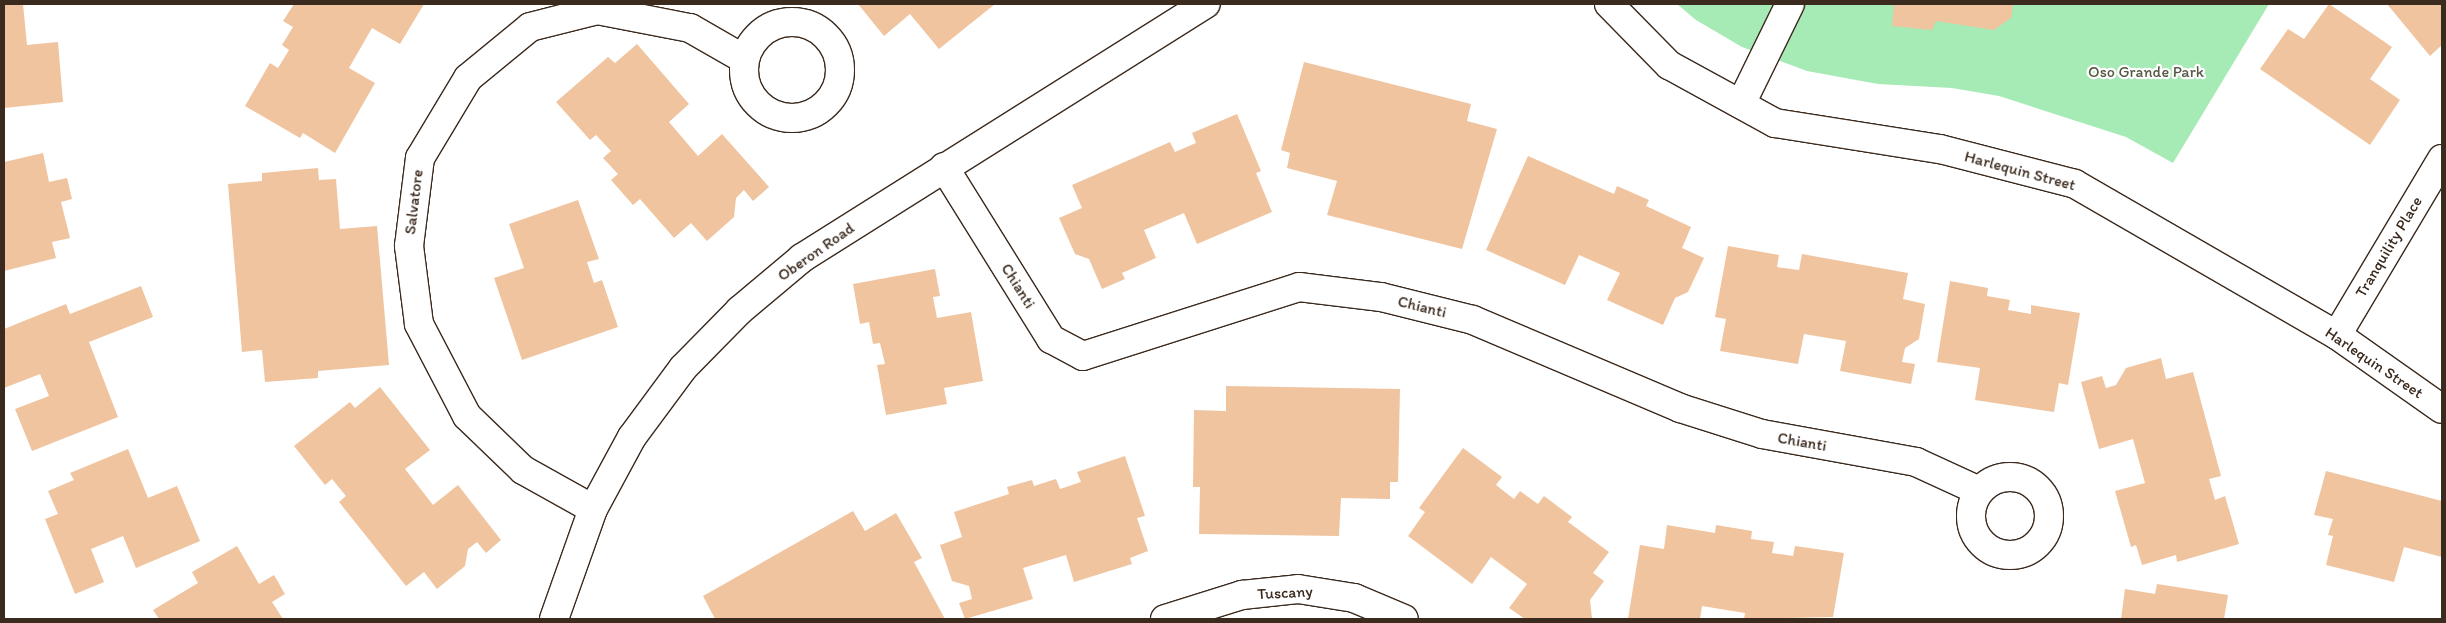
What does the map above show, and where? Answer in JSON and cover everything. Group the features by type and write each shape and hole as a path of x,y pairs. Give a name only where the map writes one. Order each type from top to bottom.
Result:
{"street":[{"name":"Oberon Road","path":"554,619 593,509 632,437 683,368 740,310 802,258 1206,4"},
{"name":"Harlequin Street","path":"1609,4 1669,65 1775,123 1940,149 2075,184 2337,335 2442,409"},
{"path":"1741,104 1790,4"},
{"name":"Salvatore","path":"593,509 523,470 467,416 418,324 409,246 420,158 468,78 530,26 597,10 690,28 744,59"},
{"name":"Tranquility Place","path":"2337,335 2442,160"},
{"name":"Chianti","path":"944,167 1051,339 1083,356 1299,287 1381,297 1473,320 1680,408 1762,434 1916,462 1979,491"},
{"name":"Tuscany","path":"1165,619 1242,595 1298,589 1354,598 1404,619"}],"green space":[{"name":"Oso Grande Park","path":"1677,4 2269,4 2173,163 2126,137 1999,96 1952,88 1878,84 1807,71 1742,47 1696,20"}],"building":[{"path":"4,4 23,4 27,45 58,42 63,102 4,108"},
{"path":"294,4 424,4 400,44 372,28 349,68 375,83 335,153 303,133 300,138 245,106 270,63 278,68 289,50 282,45 293,27 283,21"},
{"path":"858,4 995,4 939,49 910,14 884,36"},
{"path":"1894,4 2013,4 2011,18 1994,30 1936,21 1932,30 1892,26"},
{"path":"2329,4 2392,47 2370,79 2400,100 2370,145 2260,69 2288,29 2304,39"},
{"path":"2387,4 2442,4 2442,45 2430,56"},
{"path":"637,44 689,104 669,122 698,156 722,134 769,187 753,201 744,190 736,198 734,217 707,241 691,223 674,238 640,199 633,205 611,180 618,174 603,158 611,151 596,135 590,140 556,102 608,57 615,63"},
{"path":"1304,62 1471,104 1467,121 1497,129 1462,249 1327,215 1337,181 1287,168 1290,153 1281,150"},
{"path":"1237,114 1261,171 1256,173 1272,212 1197,244 1184,213 1144,230 1156,258 1122,273 1125,279 1102,289 1089,259 1075,254 1059,218 1082,208 1072,185 1170,142 1175,152 1196,143 1192,133"},
{"path":"43,153 49,182 67,178 72,199 61,202 70,238 52,242 56,258 4,271 4,162"},
{"path":"1528,156 1614,194 1617,186 1649,200 1646,206 1691,227 1682,248 1704,258 1688,292 1675,298 1663,325 1607,300 1620,273 1579,255 1565,285 1486,250"},
{"path":"318,168 319,180 336,179 340,229 377,226 389,365 318,371 318,378 265,382 262,350 242,352 228,184 262,181 262,173"},
{"path":"578,200 599,259 587,262 594,283 602,280 618,327 522,360 494,278 524,268 509,224"},
{"path":"1728,246 1779,255 1777,267 1799,270 1802,254 1908,273 1903,299 1925,304 1919,339 1905,348 1902,362 1915,364 1911,384 1840,371 1846,341 1804,334 1798,364 1720,351 1726,319 1715,317"},
{"path":"935,269 940,296 933,297 937,318 971,312 983,381 944,388 947,404 886,415 877,365 885,364 880,343 873,344 869,322 860,324 853,284"},
{"path":"1950,281 1988,288 1987,296 2010,300 2008,310 2031,314 2031,305 2080,313 2068,385 2059,383 2054,412 1975,400 1980,368 1937,362"},
{"path":"141,286 153,317 89,342 118,417 32,451 15,409 49,396 40,374 4,388 4,329 66,304 70,314"},
{"path":"2161,358 2166,379 2193,372 2221,476 2209,479 2215,500 2225,496 2239,544 2177,562 2176,555 2142,565 2136,545 2131,547 2115,491 2145,483 2133,439 2099,449 2081,382 2102,376 2106,388 2116,385 2126,368"},
{"path":"1226,386 1400,389 1398,482 1390,482 1390,499 1341,498 1339,536 1199,534 1200,487 1193,487 1194,410 1226,411"},
{"path":"380,387 430,450 405,469 433,505 458,485 501,540 486,553 477,542 468,549 465,566 437,589 424,572 406,586 339,502 346,496 332,479 325,485 294,446 350,402 355,408"},
{"path":"1463,448 1502,477 1496,485 1514,499 1520,491 1538,504 1544,496 1572,517 1568,522 1609,552 1593,573 1604,581 1590,600 1592,618 1525,619 1509,608 1527,584 1491,557 1472,584 1408,536 1425,512 1419,508"},
{"path":"128,449 148,498 177,486 200,541 136,568 123,536 91,549 104,582 75,594 45,519 58,514 48,491 74,480 70,473"},
{"path":"1125,456 1145,516 1137,518 1148,551 1130,558 1132,564 1074,582 1066,555 1023,568 1033,599 965,619 959,603 972,599 969,586 952,581 940,545 962,537 954,512 1009,494 1007,487 1032,480 1034,486 1056,479 1060,489 1081,482 1077,472"},
{"path":"2326,471 2442,501 2442,557 2404,547 2394,582 2326,565 2333,536 2328,535 2333,519 2314,515"},
{"path":"853,511 865,531 896,513 922,558 914,562 945,619 715,619 703,596"},
{"path":"1667,525 1715,533 1716,525 1752,531 1751,539 1774,542 1772,553 1793,556 1795,546 1844,553 1833,617 1744,619 1745,613 1702,606 1700,619 1628,619 1640,545 1664,549"},
{"path":"237,546 259,584 274,575 285,594 272,602 283,619 159,619 153,610 198,583 192,572"},
{"path":"2157,584 2228,595 2224,619 2121,619 2125,589 2155,594"}]}
